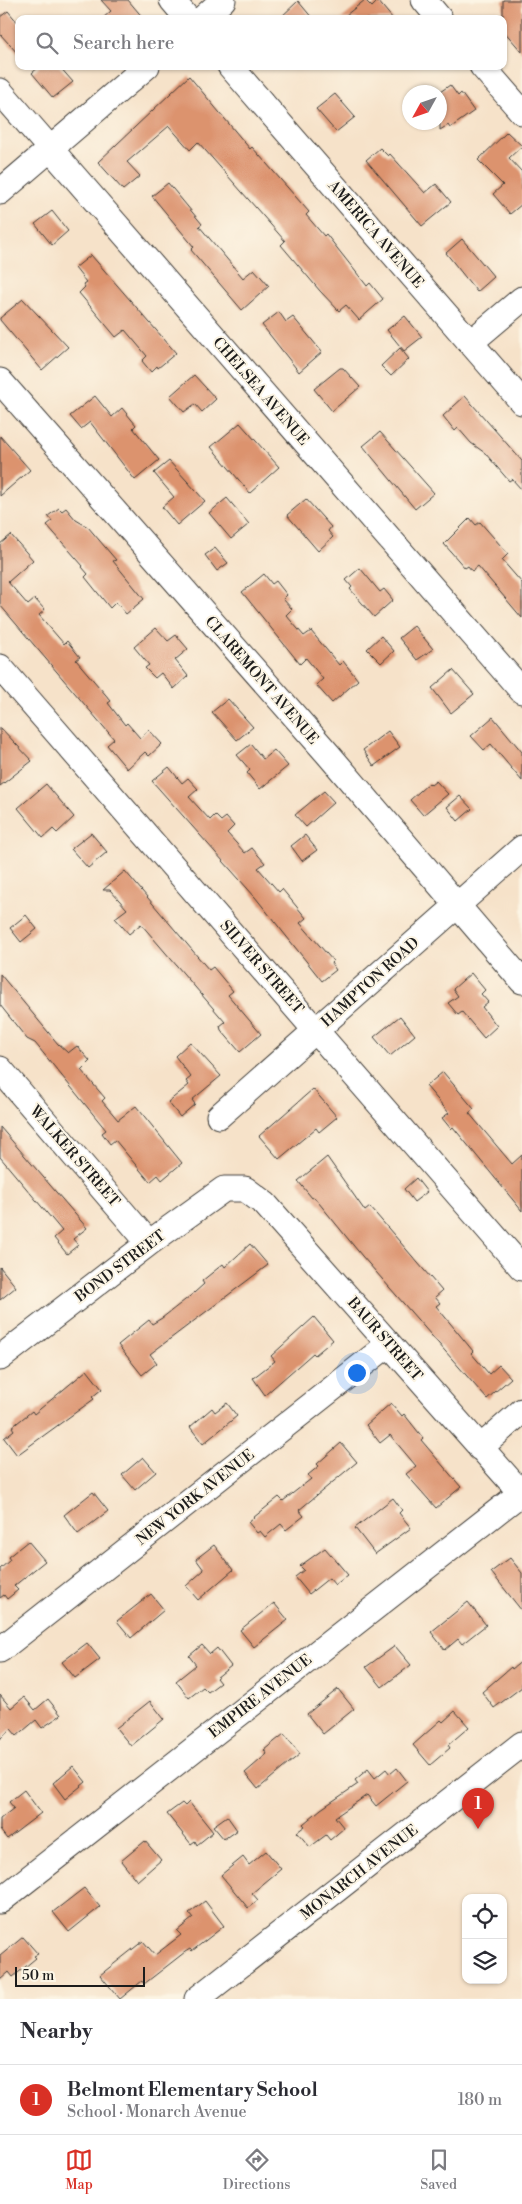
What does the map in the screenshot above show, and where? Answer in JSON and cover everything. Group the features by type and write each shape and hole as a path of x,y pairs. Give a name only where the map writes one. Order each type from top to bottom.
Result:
{"street":[{"path":"172,0 185,15"},
{"path":"207,15 224,0"},
{"path":"424,0 437,15"},
{"path":"0,192 142,70"},
{"name":"AMERICA AVENUE","path":"233,70 522,402"},
{"path":"485,70 522,112"},
{"name":"CHELSEA AVENUE","path":"0,91 522,691"},
{"path":"470,343 522,299"},
{"name":"CLAREMONT AVENUE","path":"0,381 321,747 522,980"},
{"name":"SILVER STREET","path":"0,667 317,1029 522,1268"},
{"name":"HAMPTON ROAD","path":"219,1116 522,848"},
{"name":"WALKER STREET","path":"0,1069 149,1243"},
{"name":"BOND STREET","path":"0,1358 149,1243 224,1189 245,1189"},
{"name":"BAUR STREET","path":"245,1189 265,1204 522,1493"},
{"name":"NEW YORK AVENUE","path":"0,1650 389,1344"},
{"path":"480,1448 522,1411"},
{"name":"EMPIRE AVENUE","path":"0,1901 522,1493"},
{"name":"MONARCH AVENUE","path":"197,1999 522,1744"}],"building":[{"path":"101,0 128,0 141,15 106,15 111,11"},
{"path":"365,0 372,7 378,1 390,15 346,15"},
{"path":"503,0 522,0 522,52 507,35 507,15 503,15"},
{"path":"298,1 310,15 283,15"},
{"path":"8,11 15,19 15,51 0,34 0,17"},
{"path":"35,70 62,70 73,82 53,98 32,73"},
{"path":"189,76 250,149 252,147 309,212 306,215 324,236 326,234 367,286 370,283 383,299 359,320 346,305 339,311 320,291 281,245 285,241 198,142 190,150 169,126 127,162 140,176 123,190 98,162"},
{"path":"450,85 458,96 461,93 474,111 450,128 447,126 447,87"},
{"path":"335,94 355,117 336,132 316,109"},
{"path":"507,132 522,146 509,158 522,172 522,204 510,214 493,194 503,185 478,160"},
{"path":"380,148 388,156 390,154 425,193 436,184 451,202 422,226 366,160"},
{"path":"168,183 202,224 199,226 243,278 254,269 269,286 242,310 191,250 194,247 152,196"},
{"path":"52,211 68,231 52,245 35,224"},
{"path":"462,239 494,277 477,292 446,253"},
{"path":"91,255 176,353 151,372 142,361 147,356 125,330 116,337 79,293 85,287 83,284 86,282 75,268"},
{"path":"23,299 68,347 42,370 0,320"},
{"path":"279,312 286,322 293,317 322,352 299,372 262,325"},
{"path":"405,316 422,337 404,351 387,330"},
{"path":"400,348 409,359 391,376 381,366"},
{"path":"340,368 343,368 360,387 332,411 314,389"},
{"path":"194,375 216,399 202,412 195,404 184,412 170,396"},
{"path":"95,396 112,417 122,408 136,425 133,428 159,460 135,480 90,422 81,429 70,416"},
{"path":"465,396 522,461 522,490 512,479 509,481 485,453 471,443 458,428 455,431 443,416"},
{"path":"240,423 279,467 250,493 211,447"},
{"path":"380,432 434,493 415,509 363,446"},
{"path":"0,436 30,470 0,496"},
{"path":"169,461 205,501 177,525 162,507 174,497 154,473"},
{"path":"227,498 249,524 231,539 209,513"},
{"path":"306,499 331,527 328,531 333,537 318,551 287,515"},
{"path":"59,508 62,511 66,508 76,520 88,527 116,560 113,561 144,599 126,614 116,602 110,608 85,577 88,574 83,566 47,525 52,521 48,516"},
{"path":"470,518 476,525 480,522 508,554 502,560 522,583 522,618 478,566 472,571 468,566 465,568 444,544"},
{"path":"11,535 33,560 8,582 28,605 35,599 45,610 39,615 64,644 67,641 80,657 76,660 111,701 108,703 125,725 127,723 140,738 149,730 162,744 149,756 145,752 127,769 107,745 114,739 0,605 0,544"},
{"path":"215,548 228,563 217,571 205,555"},
{"path":"360,568 380,592 384,589 393,600 374,617 350,589 352,587 346,580"},
{"path":"264,574 272,584 276,581 287,595 283,599 292,609 286,615 304,636 311,631 339,665 343,661 358,680 332,703 316,685 323,679 306,658 300,664 242,592"},
{"path":"414,626 433,649 417,660 399,638"},
{"path":"156,628 168,641 176,635 188,649 175,660 188,676 174,689 161,673 155,678 145,668 149,665 134,647"},
{"path":"381,636 394,651 381,663 367,649"},
{"path":"453,670 474,694 451,713 432,688"},
{"path":"228,699 253,727 237,740 212,712"},
{"path":"493,717 522,752 522,781 491,744 484,750 471,736"},
{"path":"0,727 32,761 0,786"},
{"path":"388,731 400,747 374,766 363,750"},
{"path":"251,744 263,759 274,750 288,766 260,789 247,773 250,770 237,755"},
{"path":"169,767 182,783 188,778 198,789 189,797 210,820 215,815 221,821 226,817 234,826 227,833 245,853 252,848 265,863 258,868 279,892 282,889 306,918 300,923 333,961 331,963 336,970 322,981 255,897 152,781"},
{"path":"436,781 448,794 423,815 410,800 429,783 431,785"},
{"path":"46,784 74,817 57,833 53,829 43,838 18,808"},
{"path":"324,791 334,802 306,827 295,815"},
{"path":"460,796 472,809 458,821 447,807"},
{"path":"91,833 107,852 88,868 71,849"},
{"path":"305,835 317,850 302,861 291,846"},
{"path":"125,871 209,970 213,967 233,991 228,995 261,1034 240,1052 221,1030 220,1026 225,1022 141,924 129,934 115,918 127,909 110,890 103,890"},
{"path":"26,915 37,929 21,942 10,928"},
{"path":"471,973 485,990 481,994 488,1002 482,1007 497,1026 484,1038 462,1012 458,1015 448,1003 458,996 453,989"},
{"path":"0,974 58,1044 68,1053 77,1046 90,1061 81,1070 105,1098 102,1101 118,1120 136,1106 182,1163 162,1180 158,1175 150,1182 115,1140 110,1144 102,1133 106,1130 35,1043 27,1039 0,1005"},
{"path":"400,1016 415,1035 390,1056 374,1037"},
{"path":"190,1042 221,1076 192,1100 195,1104 180,1117 168,1102 189,1085 186,1081 191,1077 175,1056"},
{"path":"443,1072 474,1109 469,1113 512,1164 522,1155 522,1211 453,1127 451,1129 442,1118 449,1113 426,1086"},
{"path":"313,1089 337,1117 319,1132 316,1128 279,1159 259,1136"},
{"path":"0,1127 87,1228 73,1239 78,1245 67,1254 54,1238 62,1231 0,1157"},
{"path":"327,1157 365,1211 370,1207 442,1291 435,1297 440,1303 436,1306 473,1351 471,1353 489,1374 499,1365 511,1378 487,1399 362,1256 314,1197 312,1198 298,1181"},
{"path":"416,1178 427,1192 414,1202 404,1189"},
{"path":"250,1244 268,1265 150,1354 157,1363 142,1375 118,1345 149,1320 152,1324 162,1318 204,1284 202,1281 223,1264 225,1267"},
{"path":"0,1267 16,1287 0,1300"},
{"path":"314,1317 333,1340 315,1355 313,1353 265,1395 253,1378 275,1361 271,1356"},
{"path":"87,1370 102,1389 92,1397 94,1399 17,1455 4,1438 14,1430 12,1427 32,1411 34,1414"},
{"path":"227,1403 237,1416 203,1444 190,1427 212,1408 215,1412"},
{"path":"391,1403 402,1416 404,1414 423,1438 421,1440 461,1487 436,1508 406,1474 416,1466 390,1435 380,1443 366,1425"},
{"path":"341,1443 357,1462 299,1510 304,1516 286,1530 281,1524 265,1537 260,1531 257,1533 248,1522 279,1497 283,1501 311,1479 308,1475 319,1466 317,1464"},
{"path":"143,1457 156,1472 135,1490 122,1475"},
{"path":"93,1492 108,1511 78,1534 64,1515"},
{"path":"393,1498 402,1510 399,1513 411,1528 375,1554 355,1528"},
{"path":"28,1541 45,1561 14,1586 18,1590 7,1599 4,1595 0,1598 0,1569 10,1560 8,1557"},
{"path":"214,1545 233,1570 198,1600 186,1586 204,1570 196,1559"},
{"path":"325,1548 348,1575 335,1585 329,1578 309,1594 295,1577 304,1570 300,1566"},
{"path":"510,1558 522,1573 522,1611 491,1572"},
{"path":"151,1594 164,1610 131,1638 117,1621"},
{"path":"468,1602 486,1625 462,1644 458,1639 445,1650 431,1632"},
{"path":"274,1603 288,1620 254,1647 240,1630"},
{"path":"87,1643 100,1659 75,1678 62,1662"},
{"path":"202,1645 210,1654 217,1648 231,1666 216,1678 220,1683 208,1692 203,1687 189,1698 176,1681 196,1665 189,1656"},
{"path":"395,1646 411,1665 382,1687 366,1667"},
{"path":"522,1661 522,1687 494,1708 482,1692 511,1667 512,1669"},
{"path":"338,1689 354,1709 323,1734 307,1714"},
{"path":"0,1695 11,1708 24,1697 35,1710 48,1699 61,1715 42,1728 36,1720 17,1736 11,1729 0,1739"},
{"path":"150,1701 164,1719 131,1746 116,1728"},
{"path":"455,1711 469,1727 448,1745 450,1748 430,1765 413,1745 441,1720 443,1722"},
{"path":"284,1734 300,1754 258,1789 245,1773 267,1754 264,1750"},
{"path":"73,1766 86,1782 65,1799 53,1783"},
{"path":"397,1768 407,1781 376,1806 367,1795 335,1817 344,1828 330,1840 326,1835 310,1847 297,1832 305,1826 303,1824 321,1809 358,1784 355,1780 368,1769 375,1778 386,1769 390,1774"},
{"path":"24,1790 41,1813 7,1839 0,1830 0,1819 14,1808 9,1802"},
{"path":"189,1802 213,1832 197,1845 195,1841 191,1844 167,1814 182,1803 185,1806"},
{"path":"227,1816 237,1830 224,1839 213,1826"},
{"path":"145,1841 161,1860 137,1881 121,1861"},
{"path":"266,1851 281,1869 252,1893 258,1900 248,1908 221,1875 243,1857 249,1865"},
{"path":"84,1888 100,1907 69,1932 53,1912"},
{"path":"205,1901 224,1926 192,1951 190,1949 185,1952 144,1984 142,1981 120,1999 100,1975 143,1941 155,1955 181,1935 177,1931 193,1918 189,1913"},
{"path":"23,1937 38,1954 34,1956 36,1958 13,1977 9,1972 0,1980 0,1956"}],"place":[{"name":"Belmont Elementary School","path":"478,1829"}]}
